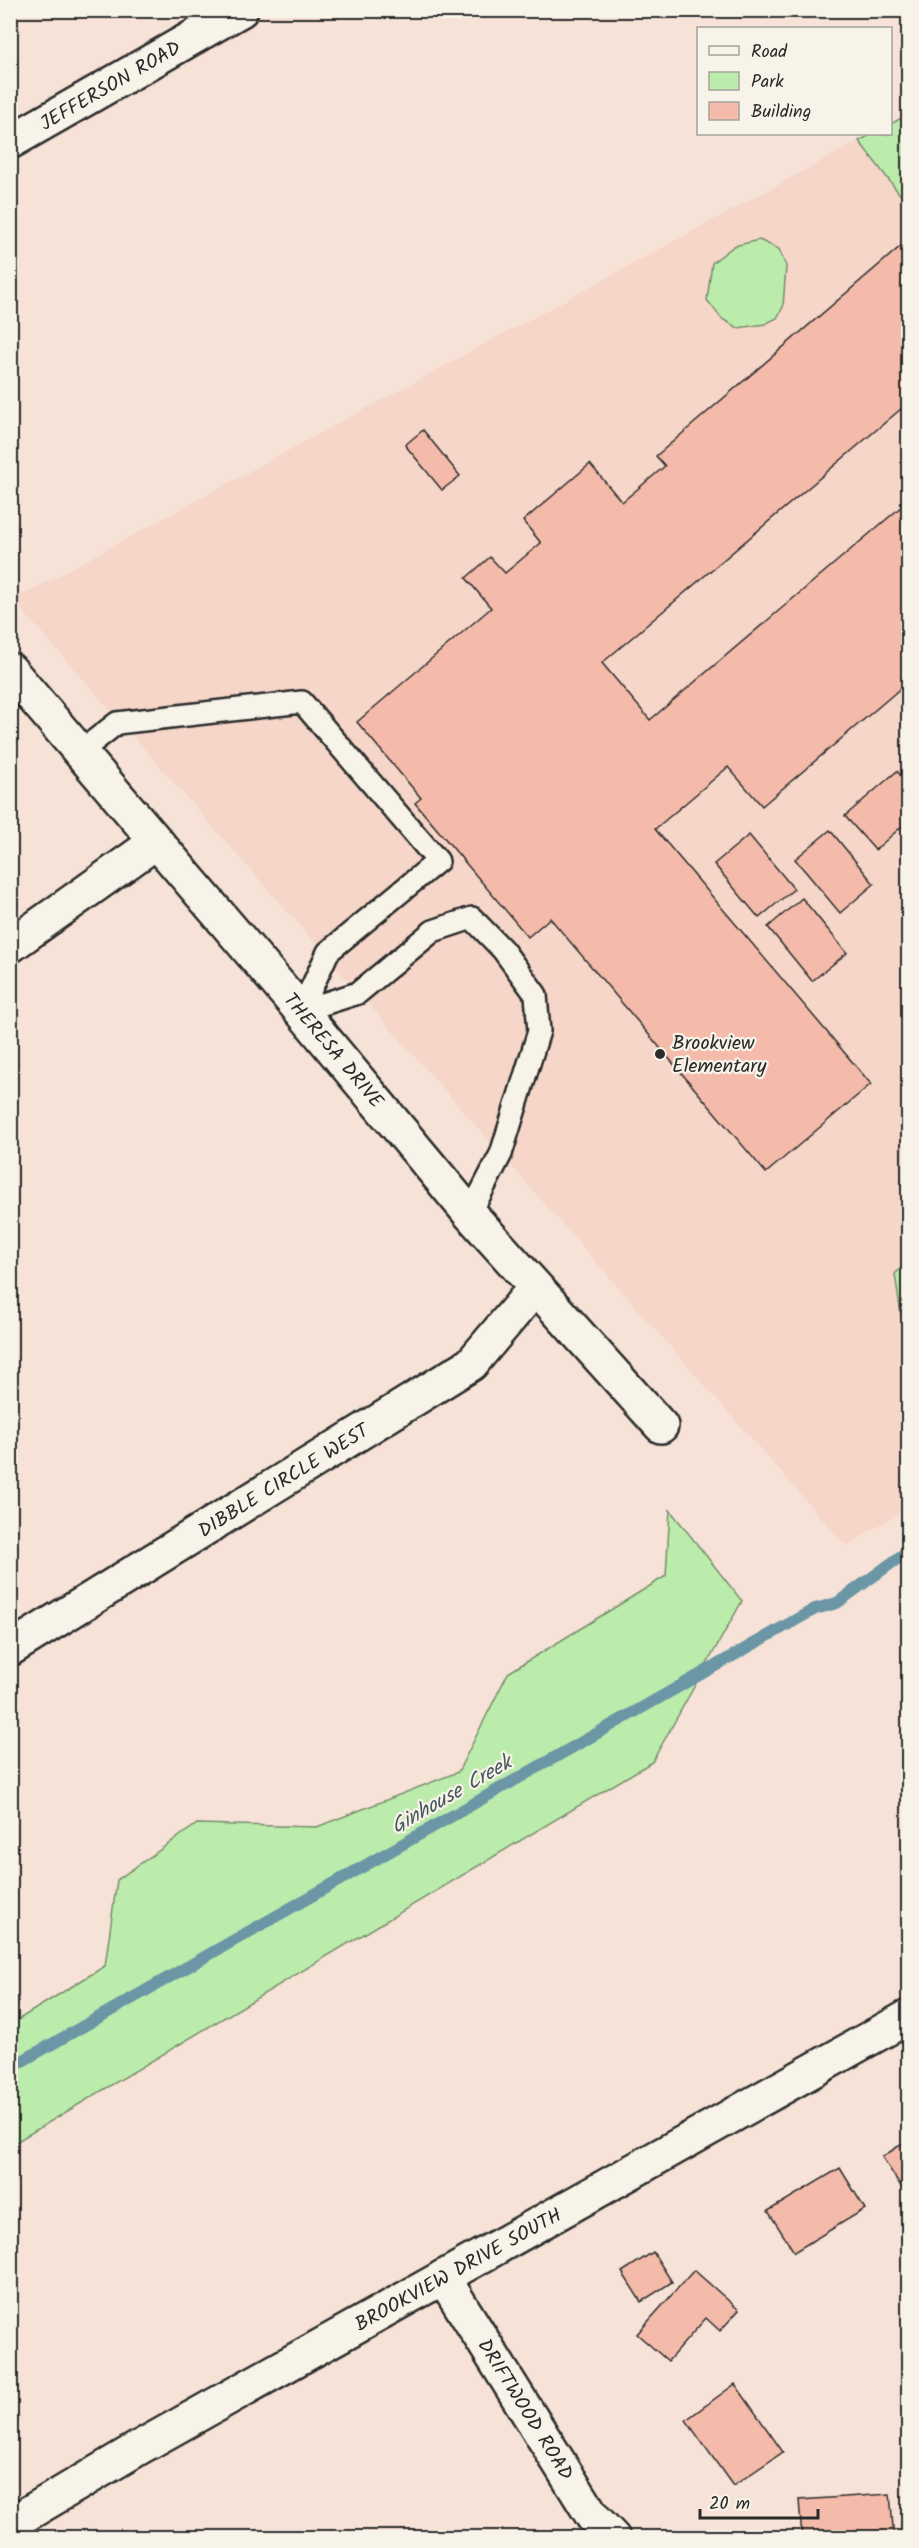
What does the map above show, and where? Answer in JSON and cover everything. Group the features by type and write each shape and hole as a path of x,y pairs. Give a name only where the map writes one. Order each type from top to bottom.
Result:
{"street":[{"name":"JEFFERSON ROAD","path":"10,142 241,10"},
{"name":"THERESA DRIVE","path":"10,670 302,1011 470,1214 661,1426"},
{"path":"10,946 156,842"},
{"name":"DIBBLE CIRCLE WEST","path":"10,1649 471,1364 535,1288"},
{"name":"BROOKVIEW DRIVE SOUTH","path":"10,2524 142,2446 909,2017"},
{"name":"DRIFTWOOD ROAD","path":"443,2277 593,2517 613,2538"}],"lane":[{"path":"80,752 117,723 302,702 438,861 328,952 302,1011"},
{"path":"302,1011 358,993 433,931 472,918 503,950 536,995 539,1031 501,1154 470,1214"}],"shaded area":[{"name":"Brookview Elementary","path":"859,141 908,205 908,1507 846,1546 13,600"}],"green space":[{"path":"908,114 908,205 859,141 870,135 892,135 892,123"},
{"path":"759,240 779,249 786,266 783,307 777,318 765,324 738,328 722,319 707,300 712,263 734,246"},
{"path":"908,1261 908,1363 895,1274"},
{"path":"670,1510 742,1601 652,1762 11,2145 11,2024 105,1966 117,1880 197,1824 317,1827 458,1772 508,1673 666,1576"}],"building":[{"path":"908,240 908,403 602,663 650,720 908,501 908,682 762,806 728,767 655,829 871,1084 766,1173 550,918 528,937 415,803 421,798 357,722 491,608 466,578 490,557 505,573 541,543 523,521 590,464 622,502 665,466 656,456"},
{"path":"423,430 460,476 442,490 405,445"},
{"path":"897,771 908,784 908,821 875,850 845,816"},
{"path":"830,830 874,884 840,913 795,859"},
{"path":"749,835 794,889 759,918 714,864"},
{"path":"802,898 847,953 812,981 768,927"},
{"path":"908,2140 908,2184 902,2188 882,2157"},
{"path":"840,2168 865,2209 794,2252 768,2211"},
{"path":"653,2252 672,2282 641,2302 622,2272"},
{"path":"694,2270 739,2310 720,2331 706,2318 668,2361 637,2334"},
{"path":"735,2384 783,2452 733,2486 686,2420"},
{"path":"890,2494 894,2538 802,2538 799,2500"}],"waterway":[{"name":"Ginhouse Creek","path":"10,2068 815,1609 837,1603 908,1551"}],"place":[{"name":"Brookview Elementary","path":"660,1054"}]}
